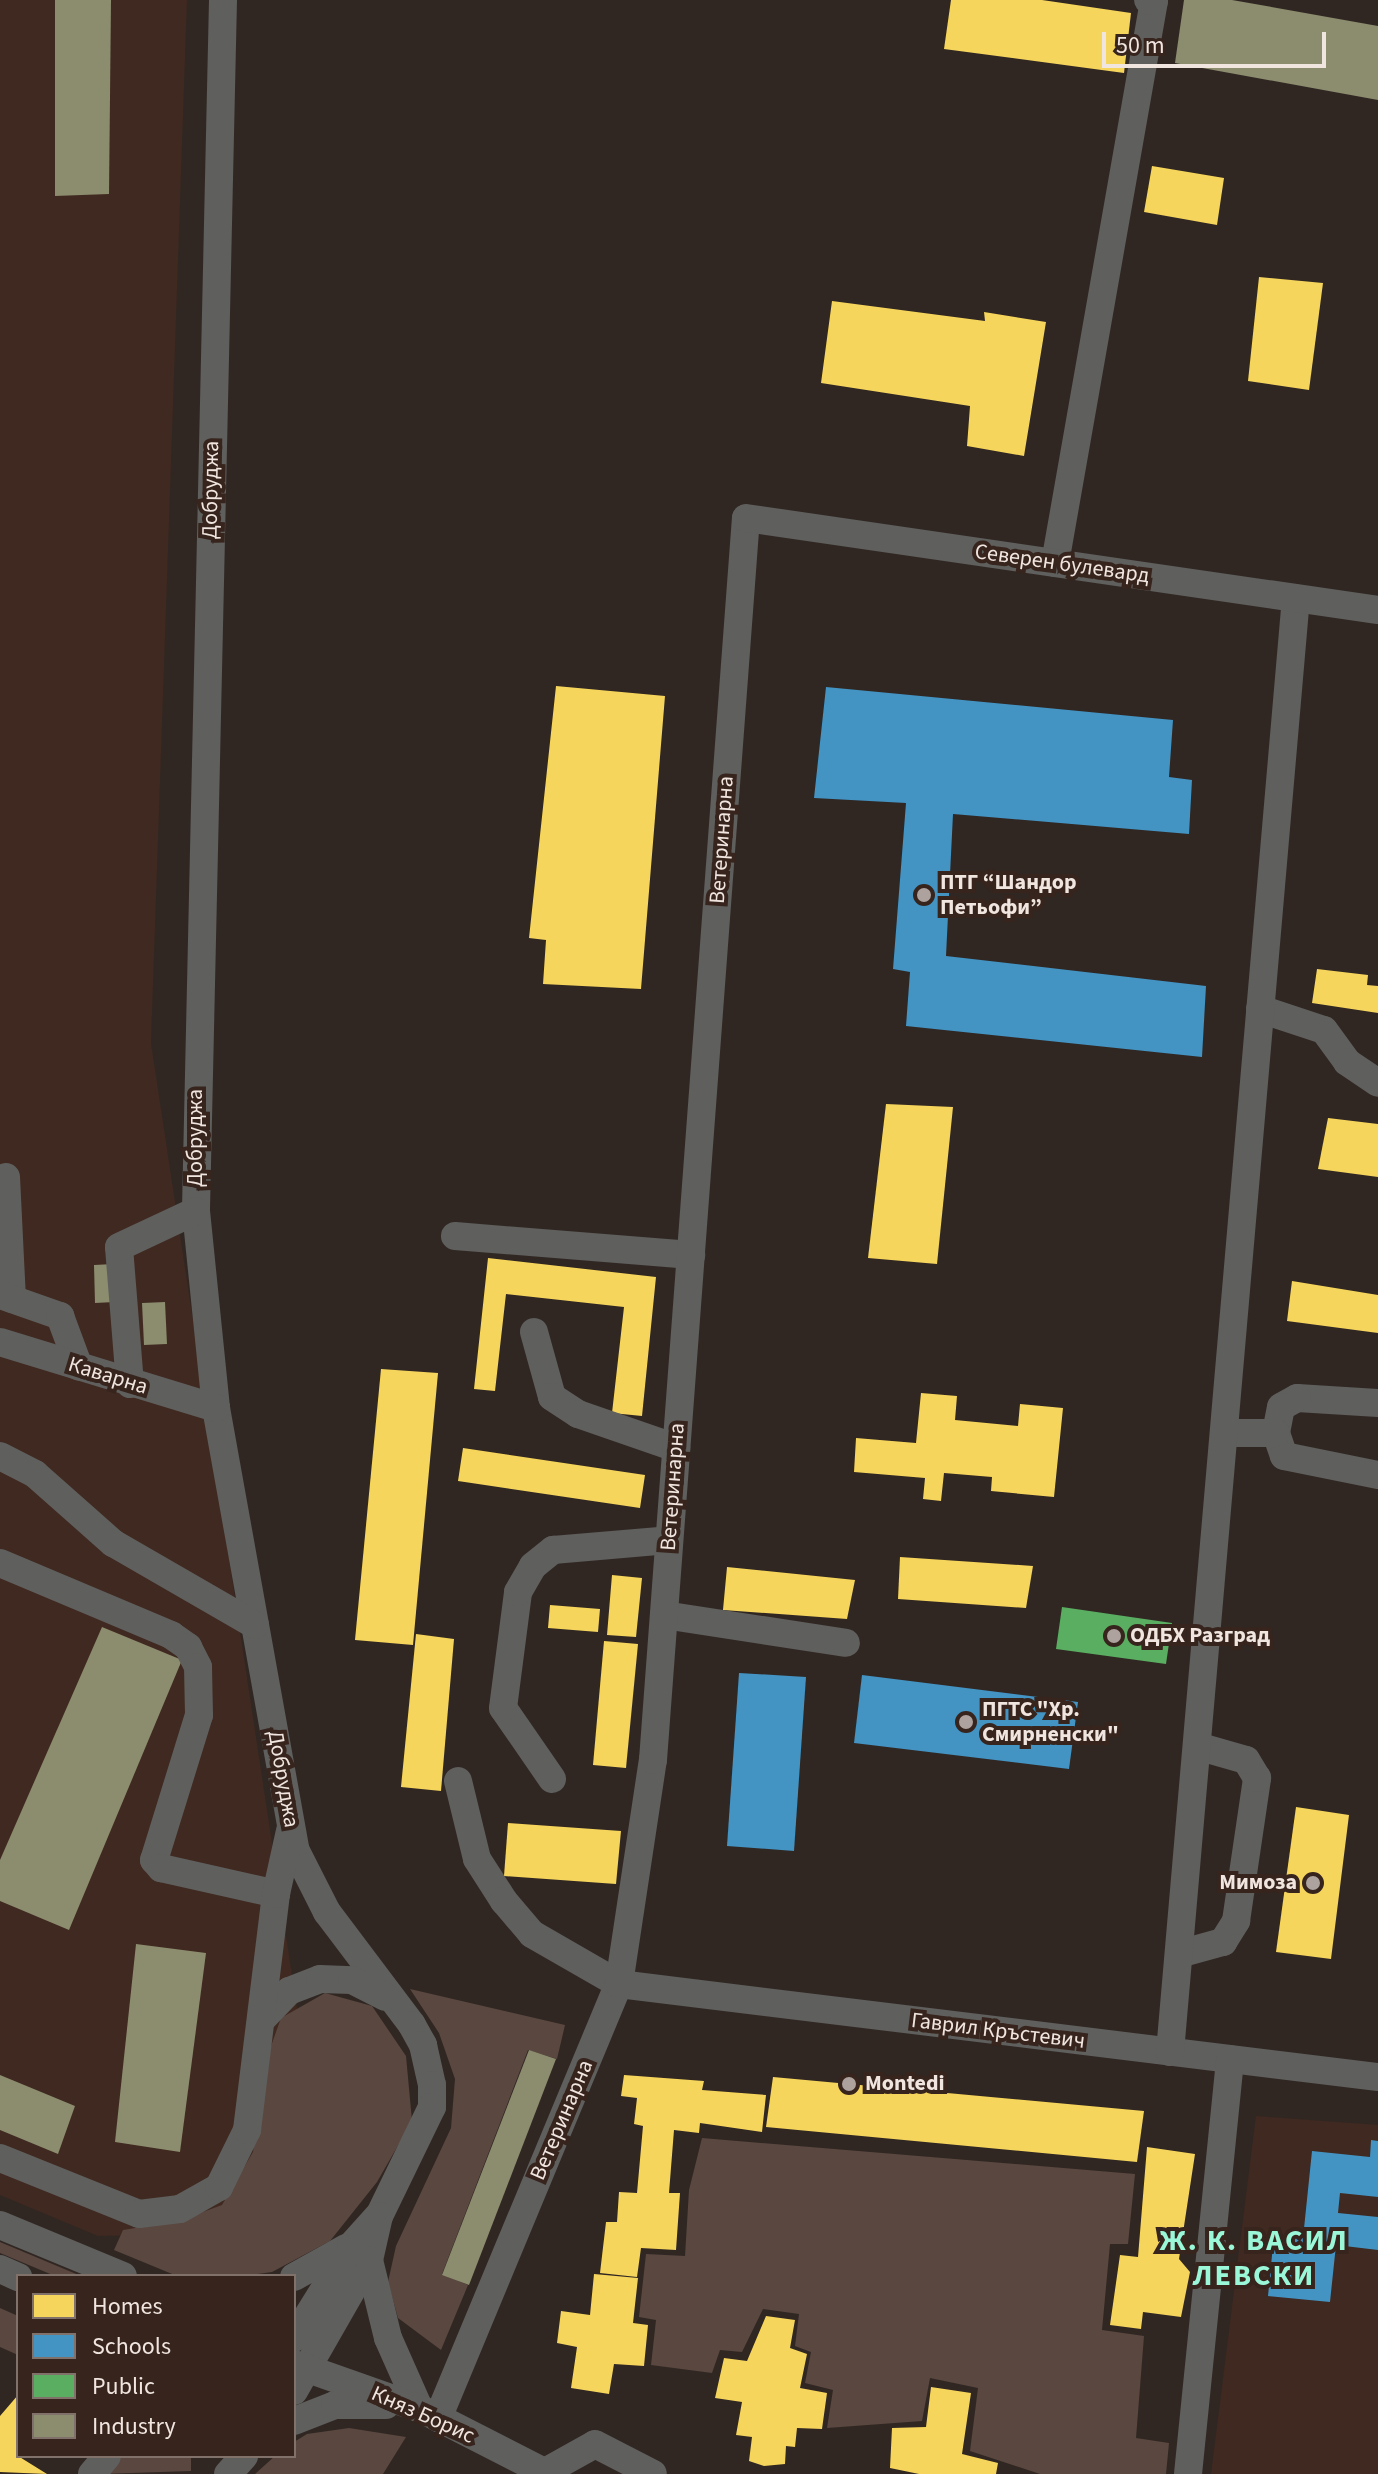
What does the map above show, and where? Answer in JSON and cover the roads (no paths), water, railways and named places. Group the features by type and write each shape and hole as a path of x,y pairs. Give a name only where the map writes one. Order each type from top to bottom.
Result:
{"street":[{"name":"Добруджа","path":"223,0 196,1211 216,1408 291,1826 313,1891 423,2045 432,2107 360,2253"},
{"path":"1055,563 1154,1 1148,0"},
{"name":"Северен булевард","path":"746,518 1378,610"},
{"name":"Ветеринарна","path":"428,2413 619,1984 653,1760 746,518"},
{"path":"1170,2052 1296,598"},
{"path":"1260,1009 1324,1030 1347,1062 1378,1083"},
{"path":"6,1177 6,1297 60,1316 79,1367"},
{"path":"130,1384 119,1247 196,1211"},
{"path":"455,1236 691,1255"},
{"path":"534,1332 552,1397 578,1414 676,1448"},
{"name":"Каварна","path":"0,1342 216,1408"},
{"path":"1378,1403 1297,1398 1281,1407 1276,1433 1284,1456 1378,1475"},
{"path":"1224,1433 1276,1433"},
{"path":"0,1456 35,1474 113,1543 255,1625"},
{"path":"552,1779 503,1708 518,1592 533,1566 553,1550 669,1540"},
{"path":"0,1563 171,1635 188,1647 198,1667 199,1715 154,1860 161,1868 276,1894"},
{"path":"664,1615 846,1643"},
{"path":"1179,1954 1223,1942 1236,1921 1257,1778 1246,1760 1197,1746"},
{"path":"458,1781 477,1859 504,1901 532,1934 619,1984"},
{"path":"0,2158 139,2214 200,2201 219,2187 241,2149 264,2017 276,1894 291,1826"},
{"path":"264,2017 289,1991 320,1979 352,1980 393,2002"},
{"name":"Гаврил Кръстевич","path":"619,1984 1378,2077"},
{"path":"1188,2474 1230,2059"},
{"path":"0,2225 118,2274"},
{"path":"360,2253 388,2338 428,2413"},
{"path":"296,2276 360,2253"},
{"path":"296,2335 360,2253"},
{"path":"299,2375 360,2253"},
{"name":"Княз Борис","path":"299,2375 428,2413 546,2473"},
{"path":"296,2420 335,2405 428,2413"},
{"path":"546,2473 595,2444 653,2474"},
{"path":"92,2474 105,2458"}],"place":[{"name":"ПТГ “Шандор Петьофи”","path":"924,895"},
{"name":"ОДБХ Разград","path":"1114,1636"},
{"name":"ПГТС \"Хр. Смирненски\"","path":"966,1722"},
{"name":"Мимоза","path":"1313,1883"},
{"name":"Montedi","path":"849,2084"}],"district":[{"name":"Ж. К. ВАСИЛ ЛЕВСКИ","path":"1254,2258"}]}
